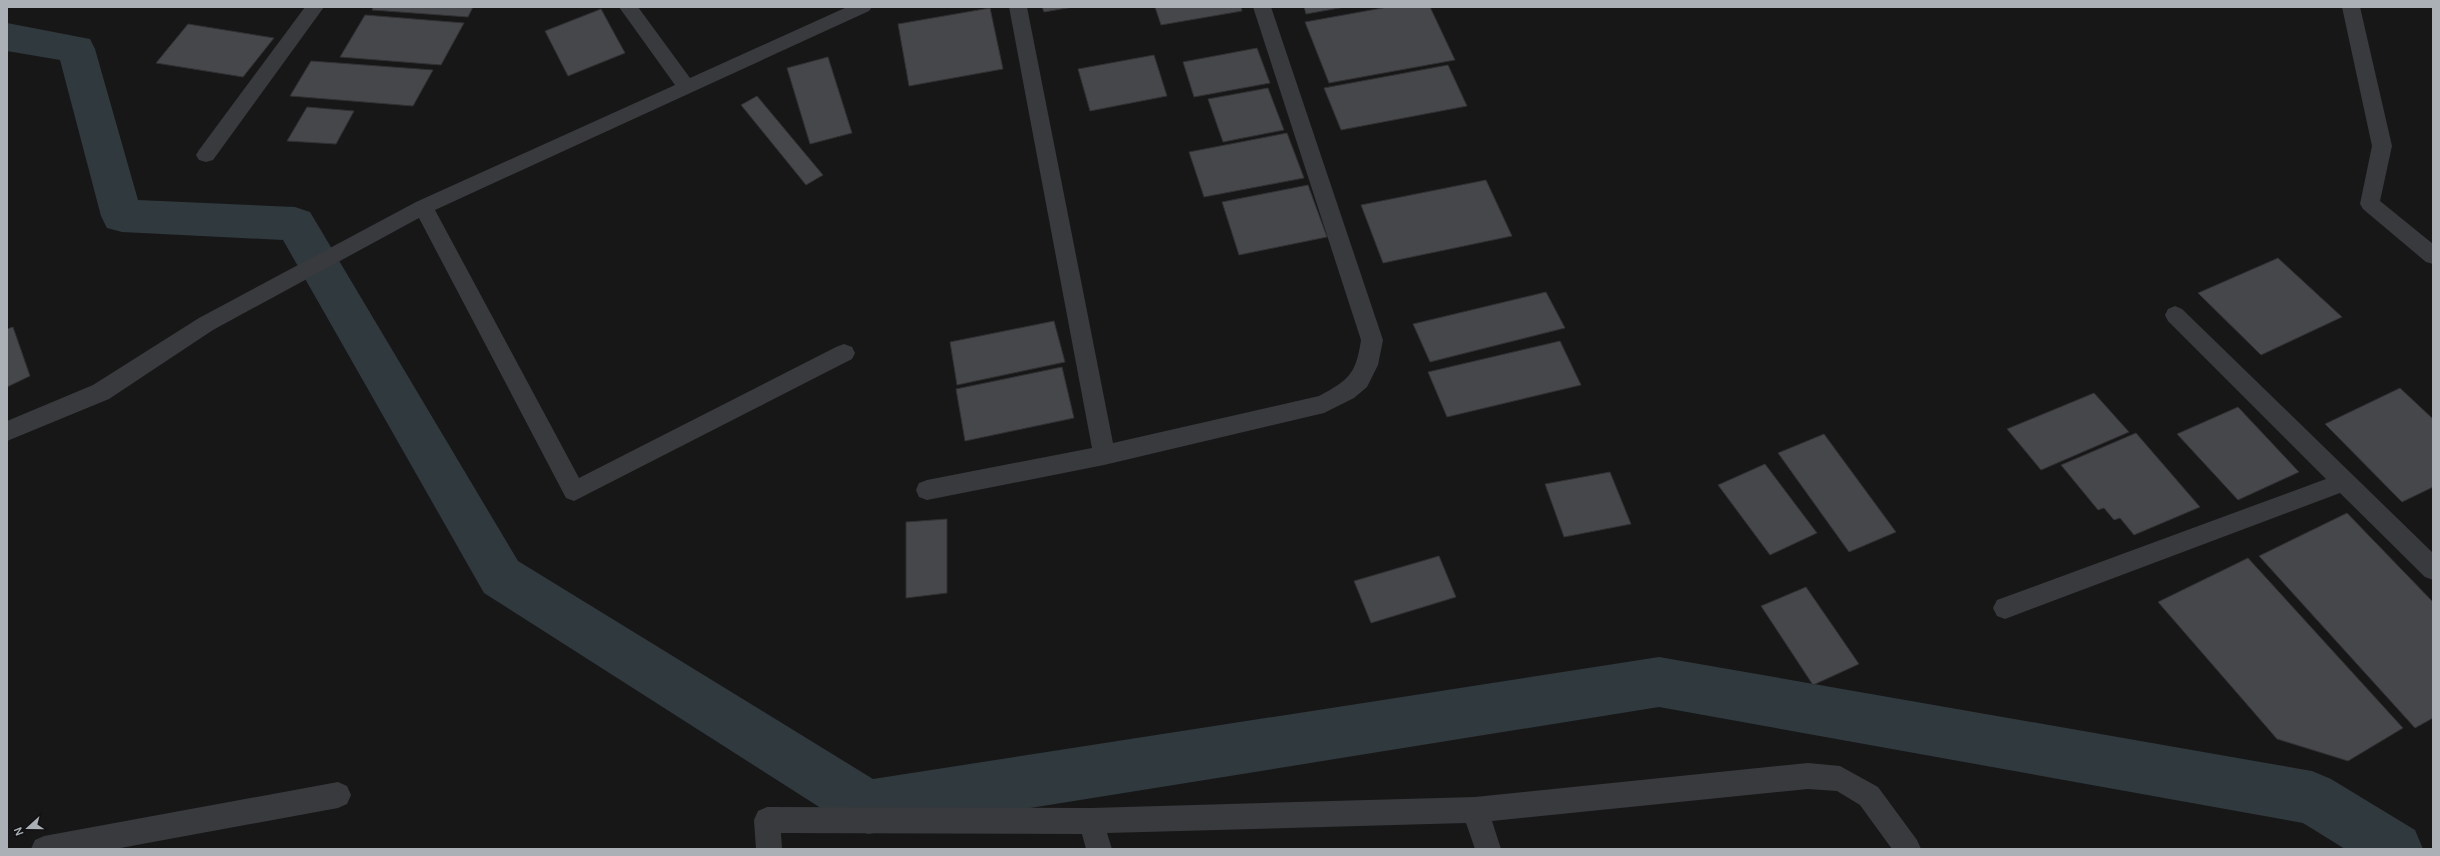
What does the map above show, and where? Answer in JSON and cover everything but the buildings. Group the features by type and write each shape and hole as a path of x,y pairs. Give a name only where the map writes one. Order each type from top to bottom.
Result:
{"street":[{"path":"206,155 315,7"},
{"path":"628,7 687,87"},
{"path":"7,431 101,392 206,324 423,207 863,7"},
{"path":"1018,7 1104,455"},
{"path":"927,490 1104,455 1324,404 1355,387 1368,367 1372,340 1262,7"},
{"path":"2351,7 2382,146 2370,204 2433,256"},
{"path":"423,207 574,491 844,353"},
{"path":"2175,315 2433,569"},
{"path":"2005,608 2344,482"},
{"path":"769,849 767,820 1091,821 1475,810 1808,776 1840,779 1869,796 1908,849"},
{"path":"44,849 338,795"},
{"path":"1475,810 1488,849"},
{"path":"1091,821 1099,849"}],"waterway":[{"path":"7,37 76,49 122,216 295,224 501,577 868,807 1659,682 2312,798 2396,849"}]}
